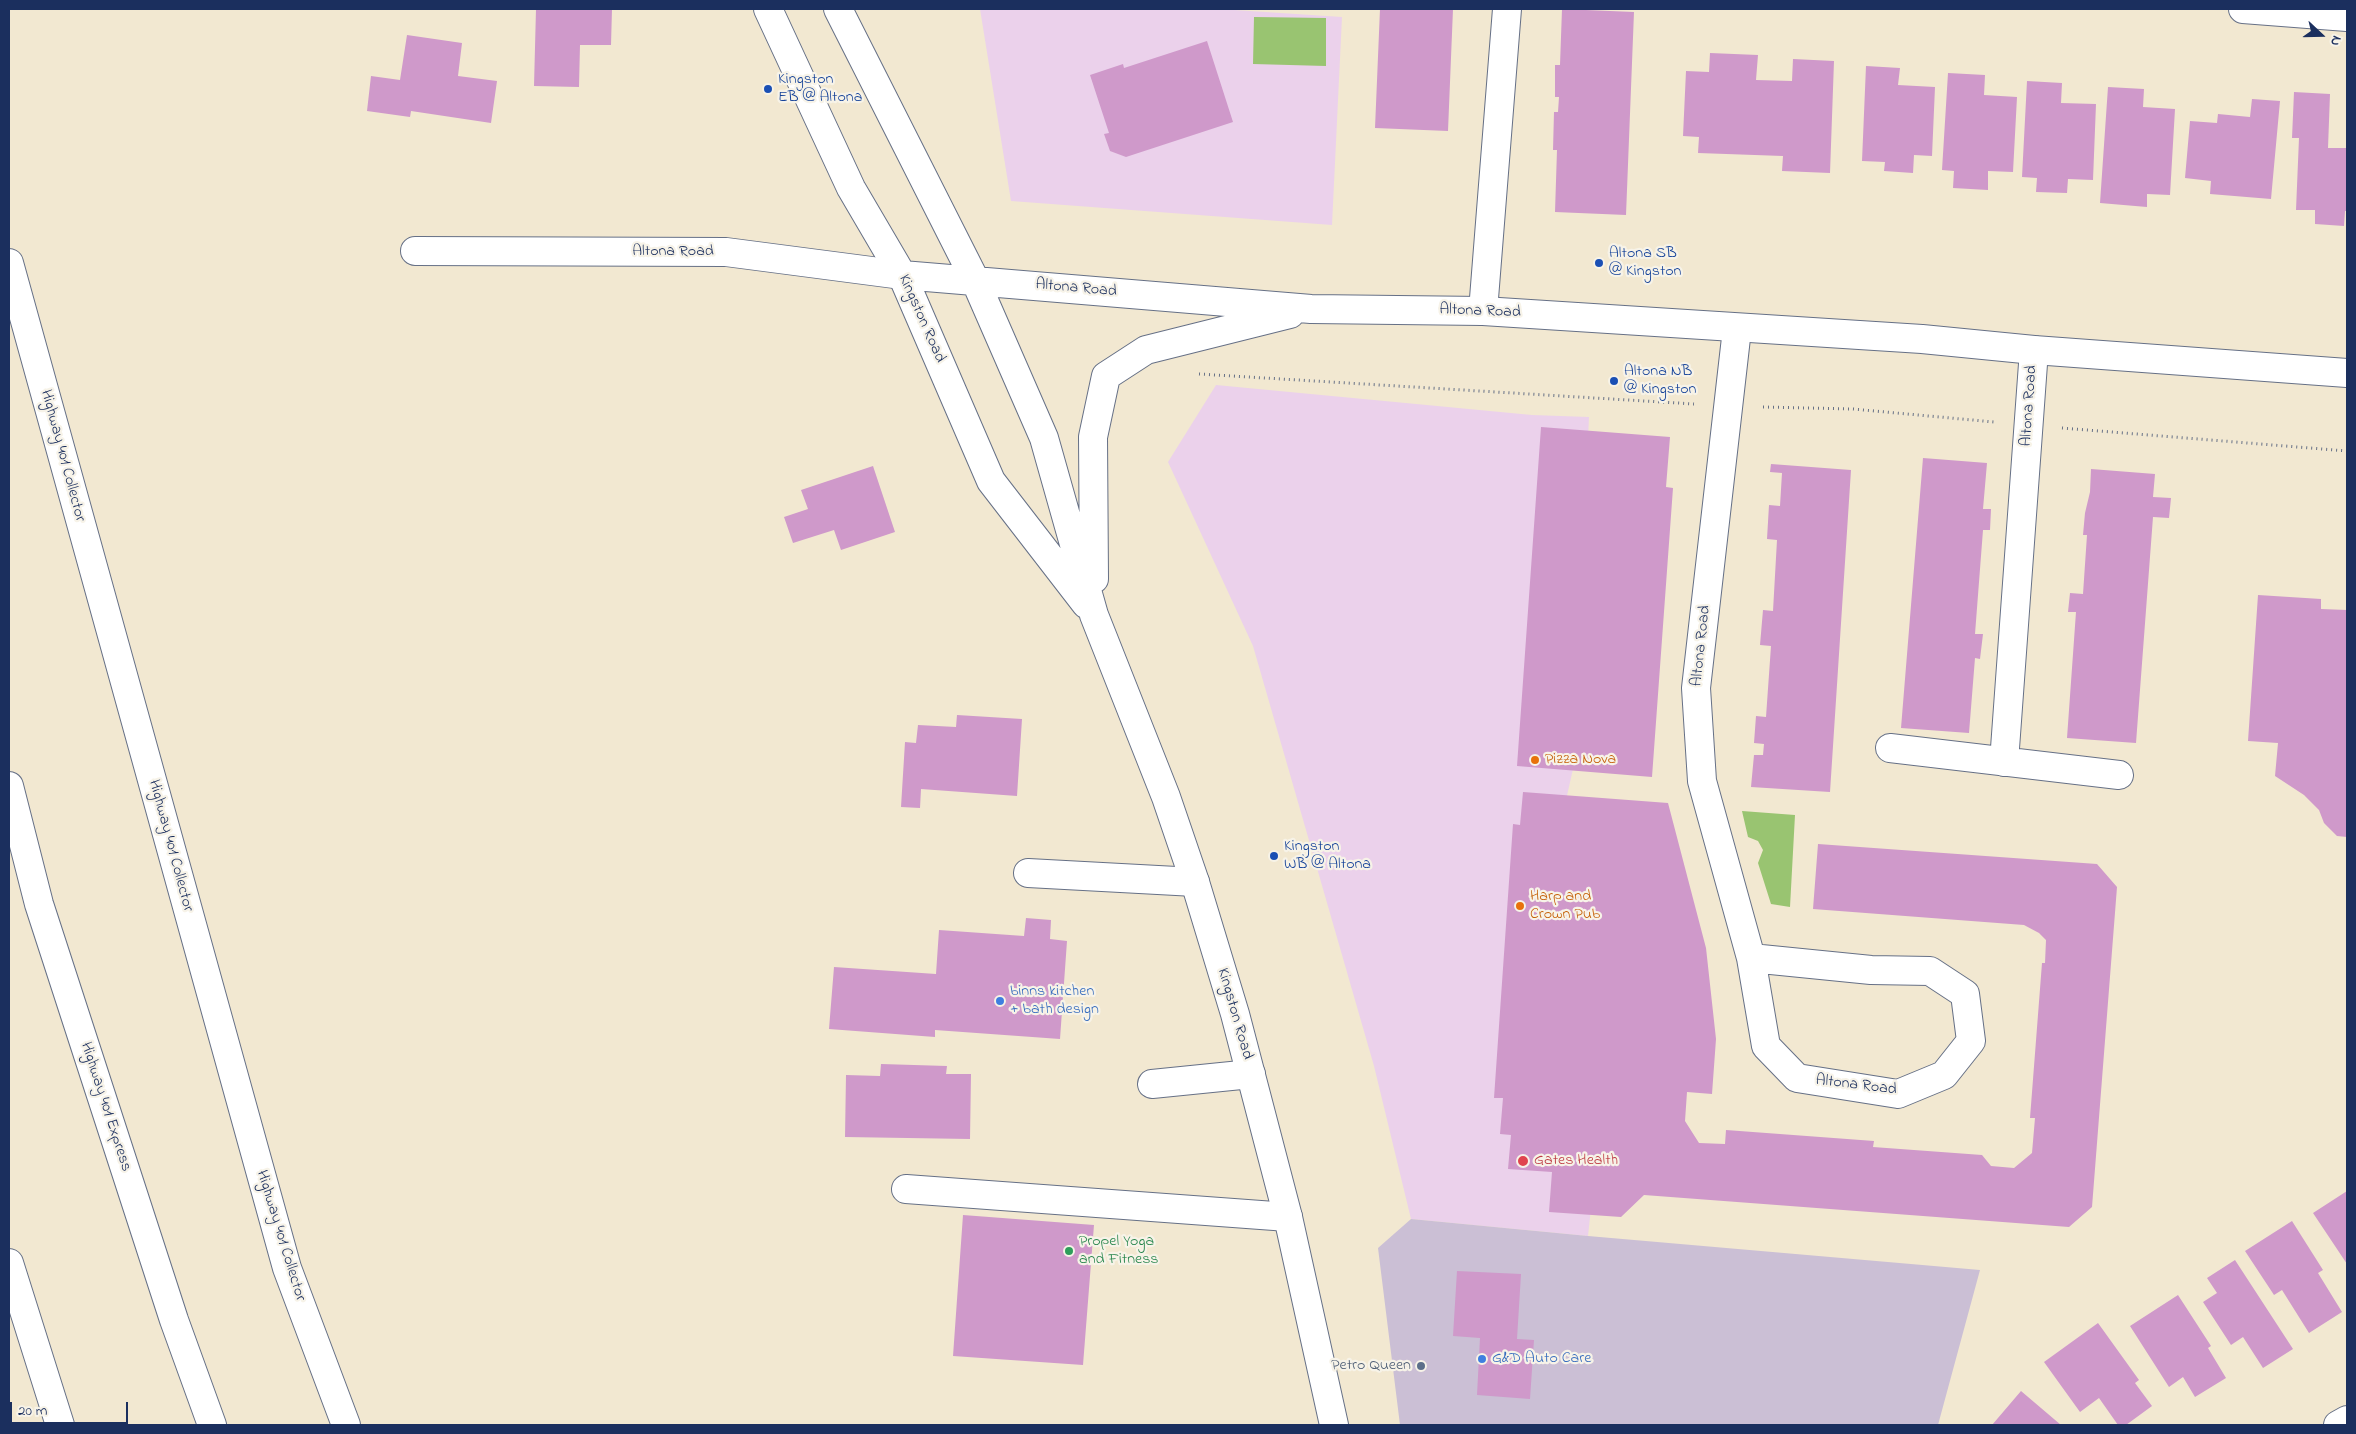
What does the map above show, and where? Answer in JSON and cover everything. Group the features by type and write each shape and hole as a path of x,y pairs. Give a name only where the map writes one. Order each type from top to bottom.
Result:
{"main road":[{"name":"Kingston Road","path":"768,9 851,188 902,275 991,482 1094,615"},
{"name":"Kingston Road","path":"838,9 975,280 1044,438 1094,615 1166,797 1195,882 1251,1074 1288,1216 1334,1425"},
{"path":"1483,311 1507,9"},
{"path":"2243,9 2347,17"},
{"name":"Altona Road","path":"416,251 726,252 902,275 1311,309 1483,311 1737,329 1922,339 2034,350 2347,372"},
{"name":"Highway 401 Collector","path":"9,263 287,1268 346,1425"},
{"path":"1094,615 1093,437 1106,376 1146,350 1311,309"},
{"name":"Altona Road","path":"1737,329 1696,688 1702,781 1751,958 1766,1046 1797,1078 1898,1094 1944,1075 1971,1041 1965,994 1930,971 1871,970 1751,958"},
{"name":"Altona Road","path":"2004,762 2034,350"},
{"path":"1890,748 2119,776"},
{"name":"Highway 401 Express","path":"9,786 38,904 174,1320 212,1425"},
{"path":"1028,873 1195,882"},
{"path":"1152,1084 1251,1074"},
{"path":"906,1189 1288,1216"},
{"path":"9,1263 60,1425"},
{"path":"2338,1425 2347,1420"}],"shaded area":[{"path":"980,9 1219,9 1342,17 1332,225 1011,201"},
{"path":"1216,385 1532,415 1589,417 1573,769 1566,800 1608,1051 1588,1236 1411,1219 1374,1066 1253,646 1168,462"},
{"path":"1411,1219 1980,1270 1938,1425 1400,1425 1378,1248"}],"green space":[{"path":"1254,17 1326,18 1326,66 1253,64"},
{"path":"1742,811 1795,815 1790,907 1771,904 1758,863 1763,850 1758,841 1748,837"}],"building":[{"path":"536,9 612,9 611,45 580,45 579,87 534,86"},
{"path":"1380,9 1453,9 1448,131 1375,128"},
{"path":"1562,9 1634,12 1626,215 1555,212 1557,150 1553,150 1554,112 1558,112 1559,97 1555,97 1555,65 1560,65"},
{"path":"407,35 462,43 458,76 497,81 491,123 411,111 410,117 367,111 371,76 400,80"},
{"path":"1207,41 1233,122 1126,157 1110,151 1104,134 1109,133 1090,75 1123,64 1124,68"},
{"path":"1710,53 1758,55 1756,80 1792,81 1793,59 1834,61 1830,173 1782,171 1783,156 1698,153 1699,137 1683,136 1686,71 1709,72"},
{"path":"1866,66 1900,68 1898,85 1935,87 1932,156 1914,155 1913,173 1884,171 1885,162 1862,161"},
{"path":"1948,73 1985,75 1984,95 2017,97 2013,172 1988,171 1988,190 1953,188 1954,171 1942,170"},
{"path":"2027,81 2062,83 2061,103 2096,104 2093,180 2068,179 2067,193 2036,192 2037,178 2022,177"},
{"path":"2108,87 2144,89 2143,107 2175,109 2170,195 2147,194 2147,207 2100,203"},
{"path":"2294,92 2330,94 2328,148 2347,148 2347,211 2345,211 2344,226 2315,224 2315,210 2296,210 2299,138 2292,138"},
{"path":"2252,99 2280,101 2271,199 2210,194 2211,181 2185,178 2190,121 2217,123 2218,114 2250,117"},
{"path":"1541,427 1670,437 1666,487 1673,488 1652,777 1517,766"},
{"path":"1923,458 1987,463 1983,509 1991,509 1990,530 1983,530 1975,634 1983,634 1980,659 1975,658 1969,733 1901,728"},
{"path":"1771,464 1851,470 1830,792 1751,787 1754,755 1763,755 1764,744 1754,743 1756,716 1766,717 1771,646 1760,645 1763,610 1773,611 1777,540 1767,539 1769,505 1780,506 1782,473 1770,472"},
{"path":"873,466 895,532 841,550 834,530 793,543 784,517 808,509 801,490"},
{"path":"2091,469 2155,474 2153,497 2171,498 2169,518 2153,517 2136,743 2067,738 2076,612 2068,612 2070,593 2083,594 2087,535 2083,535 2085,513 2090,492"},
{"path":"2258,595 2321,599 2321,609 2347,610 2347,837 2337,836 2324,823 2319,810 2304,795 2275,776 2278,743 2248,741"},
{"path":"957,715 1022,719 1017,796 921,789 920,808 901,807 905,742 916,743 918,725 956,727"},
{"path":"1523,792 1668,803 1706,948 1716,1039 1712,1094 1687,1092 1685,1121 1699,1143 1725,1144 1726,1130 1874,1141 1873,1147 1982,1155 1991,1166 2014,1168 2032,1153 2035,1118 2030,1118 2042,963 2045,963 2046,940 2039,933 2024,925 1813,909 1818,844 2097,864 2117,887 2092,1207 2069,1227 1644,1195 1621,1217 1549,1212 1552,1172 1508,1169 1511,1135 1500,1134 1503,1098 1494,1098 1513,824 1520,825"},
{"path":"1026,918 1051,920 1050,939 1067,941 1060,1039 935,1030 935,1037 829,1029 834,967 936,974 939,930 1024,936"},
{"path":"881,1064 947,1066 946,1074 971,1074 970,1139 845,1137 846,1075 880,1076"},
{"path":"2347,1191 2347,1264 2313,1213"},
{"path":"963,1215 1094,1225 1083,1365 953,1356"},
{"path":"2292,1221 2323,1270 2318,1273 2342,1312 2309,1333 2282,1290 2274,1295 2245,1251"},
{"path":"2235,1260 2293,1349 2263,1368 2243,1337 2231,1345 2203,1302 2217,1293 2207,1278"},
{"path":"1457,1271 1521,1274 1517,1339 1534,1340 1530,1399 1477,1395 1480,1338 1453,1336"},
{"path":"2178,1295 2211,1346 2208,1348 2226,1378 2195,1397 2183,1377 2169,1387 2130,1326"},
{"path":"2098,1323 2139,1380 2135,1383 2152,1406 2126,1425 2118,1425 2099,1398 2080,1412 2044,1362"},
{"path":"2021,1391 2061,1425 1992,1425"}],"place":[{"name":"Kingston EB @ Altona","path":"768,89"},
{"name":"Altona SB @ Kingston","path":"1599,263"},
{"name":"Altona NB @ Kingston","path":"1614,381"},
{"name":"Pizza Nova","path":"1535,760"},
{"name":"Kingston WB @ Altona","path":"1274,856"},
{"name":"Harp and Crown Pub","path":"1520,906"},
{"name":"binns kitchen + bath design","path":"1000,1001"},
{"name":"Gates Health","path":"1523,1161"},
{"name":"Propel Yoga and Fitness","path":"1069,1251"},
{"name":"G&D Auto Care","path":"1482,1359"},
{"name":"Petro Queen","path":"1421,1366"}]}
